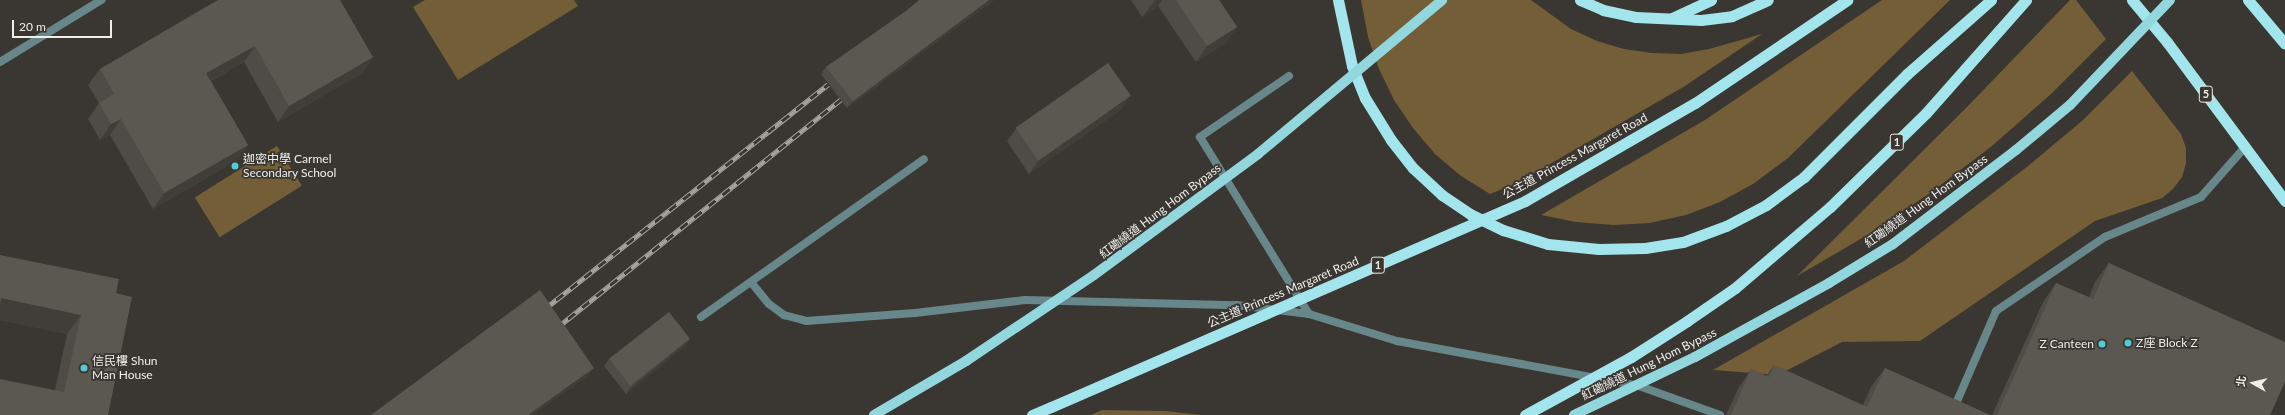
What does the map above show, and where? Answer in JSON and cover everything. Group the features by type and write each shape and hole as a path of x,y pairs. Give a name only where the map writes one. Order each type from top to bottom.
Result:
{"highway":[{"path":"1338,0 1352,66 1365,98 1391,140 1413,168 1442,195 1470,214 1504,230 1548,244 1614,249 1645,248 1683,242 1726,226 1766,206 1804,177 1907,74 1990,0"},
{"path":"1580,0 1603,10 1636,17 1701,20 1732,16 1768,0"},
{"path":"1672,18 1711,0"},
{"name":"公主道 Princess Margaret Road","path":"1032,415 1525,201 1695,103 1847,0"},
{"name":"1","path":"1525,415 1631,357 1735,288 1782,250 1836,202 1926,114 2026,0"},
{"name":"5","path":"2132,0 2246,146 2285,201"},
{"path":"2248,0 2285,44"}],"main road":[{"name":"紅磡繞道 Hung Hom Bypass","path":"874,415 966,361 1094,275 1258,154 1442,0"},
{"name":"紅磡繞道 Hung Hom Bypass","path":"1574,415 1695,357 1893,244 2016,150 2070,105 2170,0"}],"street":[{"path":"0,62 101,0"},
{"path":"1289,76 1200,137 1308,314"},
{"path":"1952,415 1996,311 2105,236 2201,197 2246,146"},
{"path":"701,317 924,159"},
{"path":"751,282 769,304 784,315 806,321 899,314 1026,300 1236,305 1308,314 1397,341 1638,386 1720,415"}],"shaded area":[{"path":"425,0 574,0 578,6 458,80 413,7"},
{"path":"1361,0 1531,0 1571,29 1597,41 1624,49 1652,53 1681,54 1709,49 1762,34 1685,86 1517,183 1490,194 1461,176 1435,154 1413,128 1394,100 1379,69 1368,37"},
{"path":"1882,0 1950,0 1788,158 1753,184 1720,202 1686,215 1650,223 1613,225 1576,222 1541,215 1705,120"},
{"path":"2070,0 2076,0 2106,39 2051,94 1992,146 1930,193 1864,237 1797,276 1967,107"},
{"path":"2132,71 2181,134 2186,148 2186,163 2182,177 2173,189 2162,198 2095,221 1920,341 1842,342 1778,375 1713,370 1904,261 2028,166 2083,120"},
{"path":"277,146 302,186 220,237 195,197"},
{"path":"1102,410 1166,411 1201,415 1091,415"}],"building":[{"path":"218,0 340,0 373,57 289,106 255,46 206,73 248,145 164,193 121,119 111,124 99,103 114,94 100,69"},
{"path":"919,0 989,0 853,101 826,67 906,11"},
{"path":"1176,0 1219,0 1237,27 1207,46"},
{"path":"1108,63 1131,96 1038,161 1015,128"},
{"path":"0,255 119,279 116,293 132,297 108,415 0,415 0,379 64,392 81,315 1,298 0,305"},
{"name":"Z座 Block Z","path":"2109,263 2285,342 2285,382 2270,415 1997,415 2056,283 2093,299"},
{"path":"540,290 594,368 528,415 371,415"},
{"path":"669,312 690,339 630,386 609,359"},
{"path":"1774,365 1867,407 1885,368 1990,415 1731,415 1751,369 1769,377"}],"railway":[{"path":"542,311 828,84"},
{"path":"554,330 841,99"}],"place":[{"name":"迦密中學 Carmel Secondary School","path":"235,166"},
{"name":"Z座 Block Z","path":"2128,343"},
{"name":"Z Canteen","path":"2102,344"},
{"name":"信民樓 Shun Man House","path":"84,368"}]}
